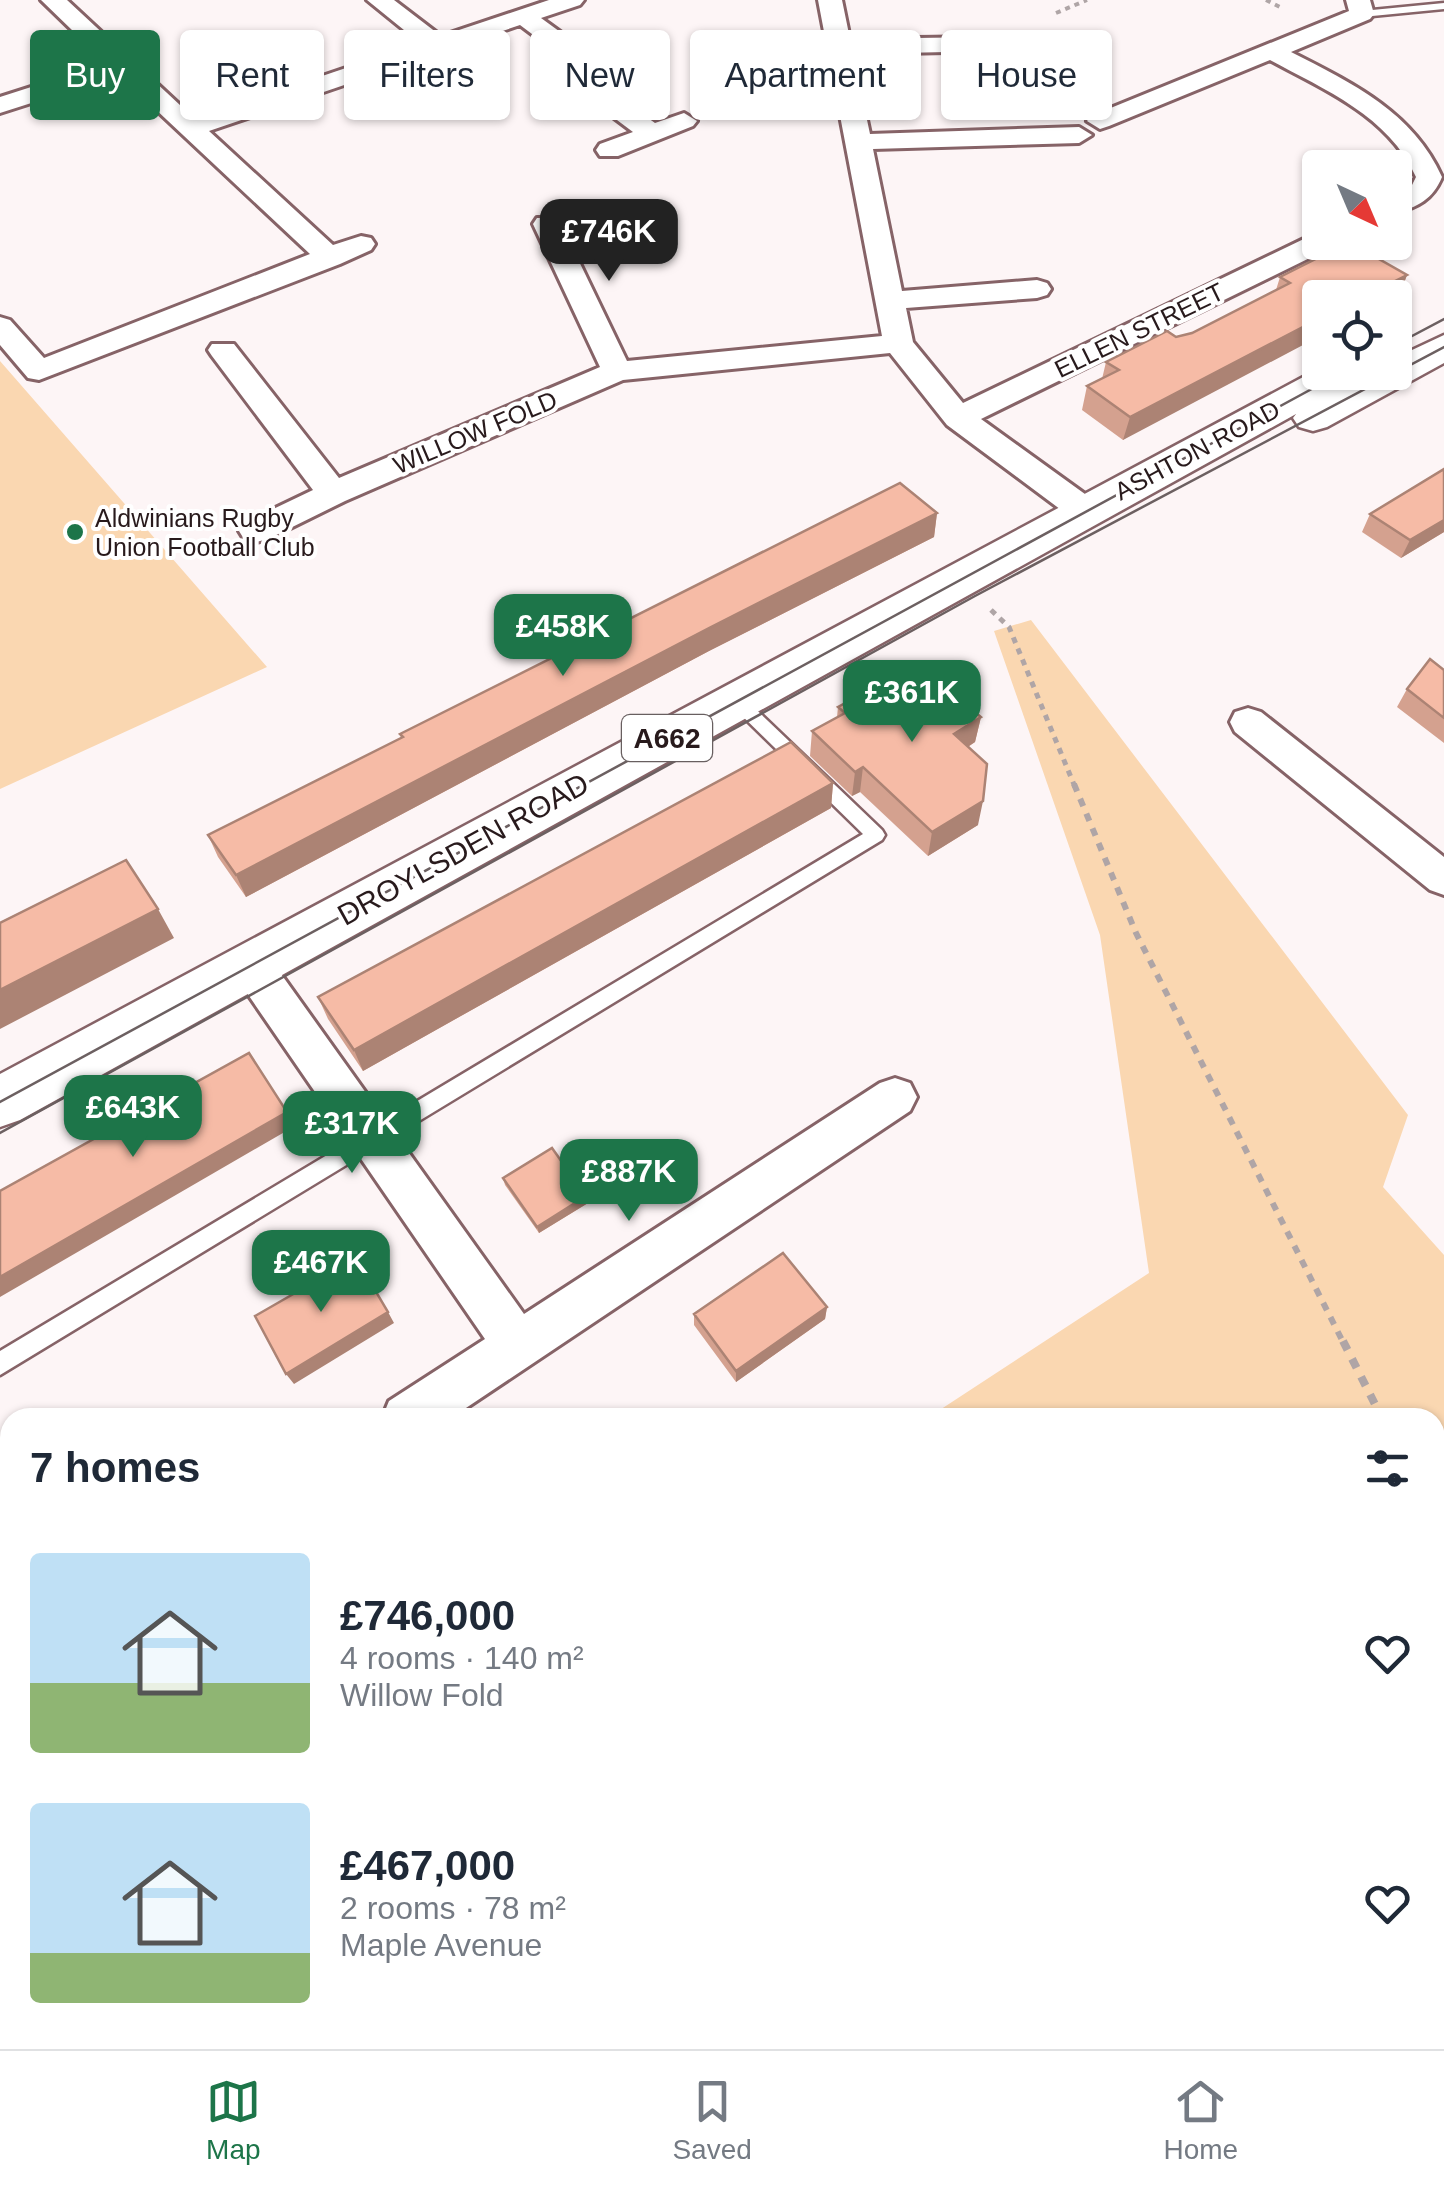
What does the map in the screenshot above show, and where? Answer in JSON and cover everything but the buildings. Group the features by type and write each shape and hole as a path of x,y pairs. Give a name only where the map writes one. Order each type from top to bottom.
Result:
{"main road":[{"path":"1412,336 1444,319"},
{"name":"ASHTON ROAD","path":"1084,510 1243,457 1444,347"},
{"name":"ASHTON ROAD","path":"1084,510 1309,390"},
{"name":"DROYLSDEN ROAD","path":"0,1102 1084,510"}],"street":[{"path":"53,0 84,30"},
{"path":"379,0 418,30"},
{"path":"488,30 572,0"},
{"path":"830,0 836,30"},
{"path":"860,142 1090,128 1360,7"},
{"path":"524,17 565,47 594,91 652,133"},
{"path":"1268,50 1389,120 1425,163 1429,177 1422,192 1412,197"},
{"path":"190,129 344,78"},
{"path":"0,105 30,95"},
{"path":"160,101 330,258"},
{"path":"855,120 898,343 958,418 1084,510"},
{"path":"609,150 684,121"},
{"path":"547,224 618,371"},
{"path":"0,326 39,371 360,244"},
{"name":"ELLEN STREET","path":"958,418 1302,251"},
{"path":"890,300 1036,289"},
{"name":"WILLOW FOLD","path":"256,531 333,493 618,371 898,343"},
{"path":"223,350 333,493"},
{"path":"1248,722 1444,879"},
{"path":"251,965 516,1343"},
{"path":"422,1408 894,1098"}],"lane":[{"path":"1360,7 1444,6"},
{"path":"0,1364 876,835 736,700"}],"path":[{"path":"957,579 1008,626 1136,932 1377,1408"}],"shaded area":[{"name":"Aldwinians Rugby Union Football Club","path":"0,361 267,667 0,789"},
{"path":"1031,620 1408,1115 1383,1187 1444,1255 1444,1408 943,1408 1149,1273 1100,935 994,631"}],"tram line":[{"path":"1412,336 1444,319"},
{"path":"0,1133 975,596 1444,347"},
{"path":"0,1102 1310,390"}],"place":[{"name":"Aldwinians Rugby Union Football Club","path":"75,532"}]}
